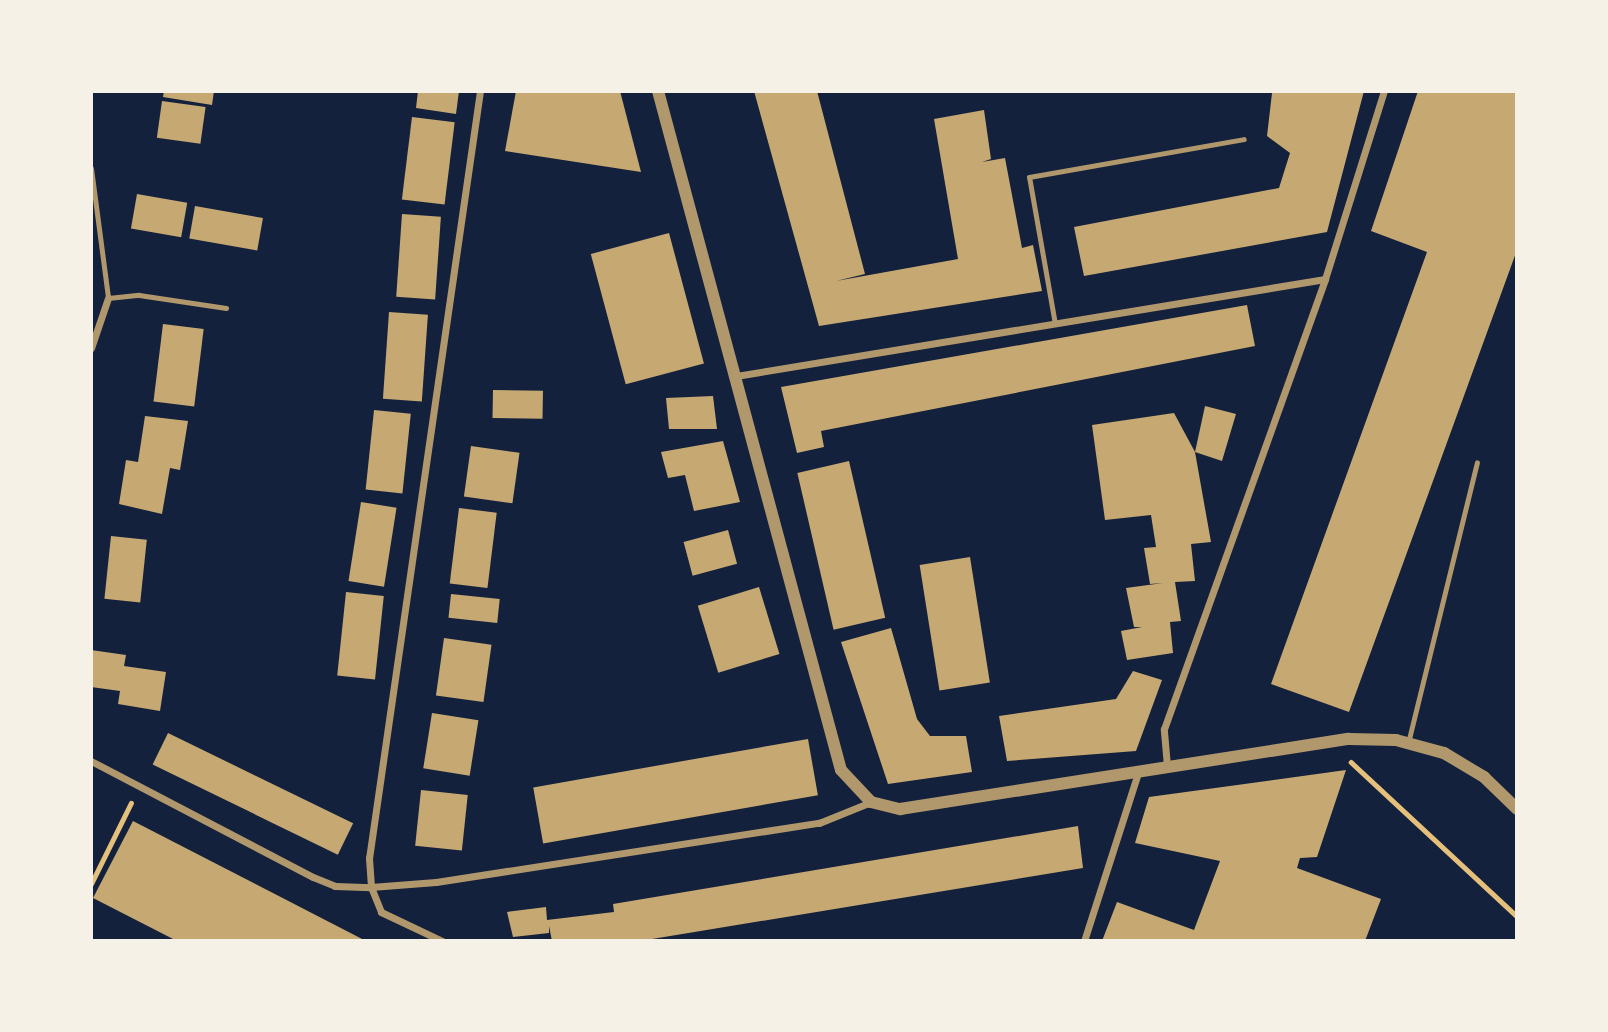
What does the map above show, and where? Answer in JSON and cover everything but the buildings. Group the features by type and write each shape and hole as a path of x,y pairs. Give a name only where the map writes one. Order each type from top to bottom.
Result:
{"street":[{"path":"442,941 381,912 372,887 369,858 480,91"},
{"path":"658,91 841,770 871,802 900,809 1329,742 1408,743 1444,754 1484,777 1517,809"},
{"path":"1167,766 1164,729 1325,279 1384,91"},
{"path":"736,376 1325,279"},
{"path":"91,348 108,298"},
{"path":"91,761 324,882 372,887 463,879 819,823 871,802"},
{"path":"1084,941 1138,773"}],"lane":[{"path":"1055,324 1029,177 1244,139"},
{"path":"91,169 108,298 139,295 226,308"},
{"path":"1408,743 1478,462"}],"path":[{"path":"1329,742 1517,916"},
{"path":"91,884 139,788"}]}
